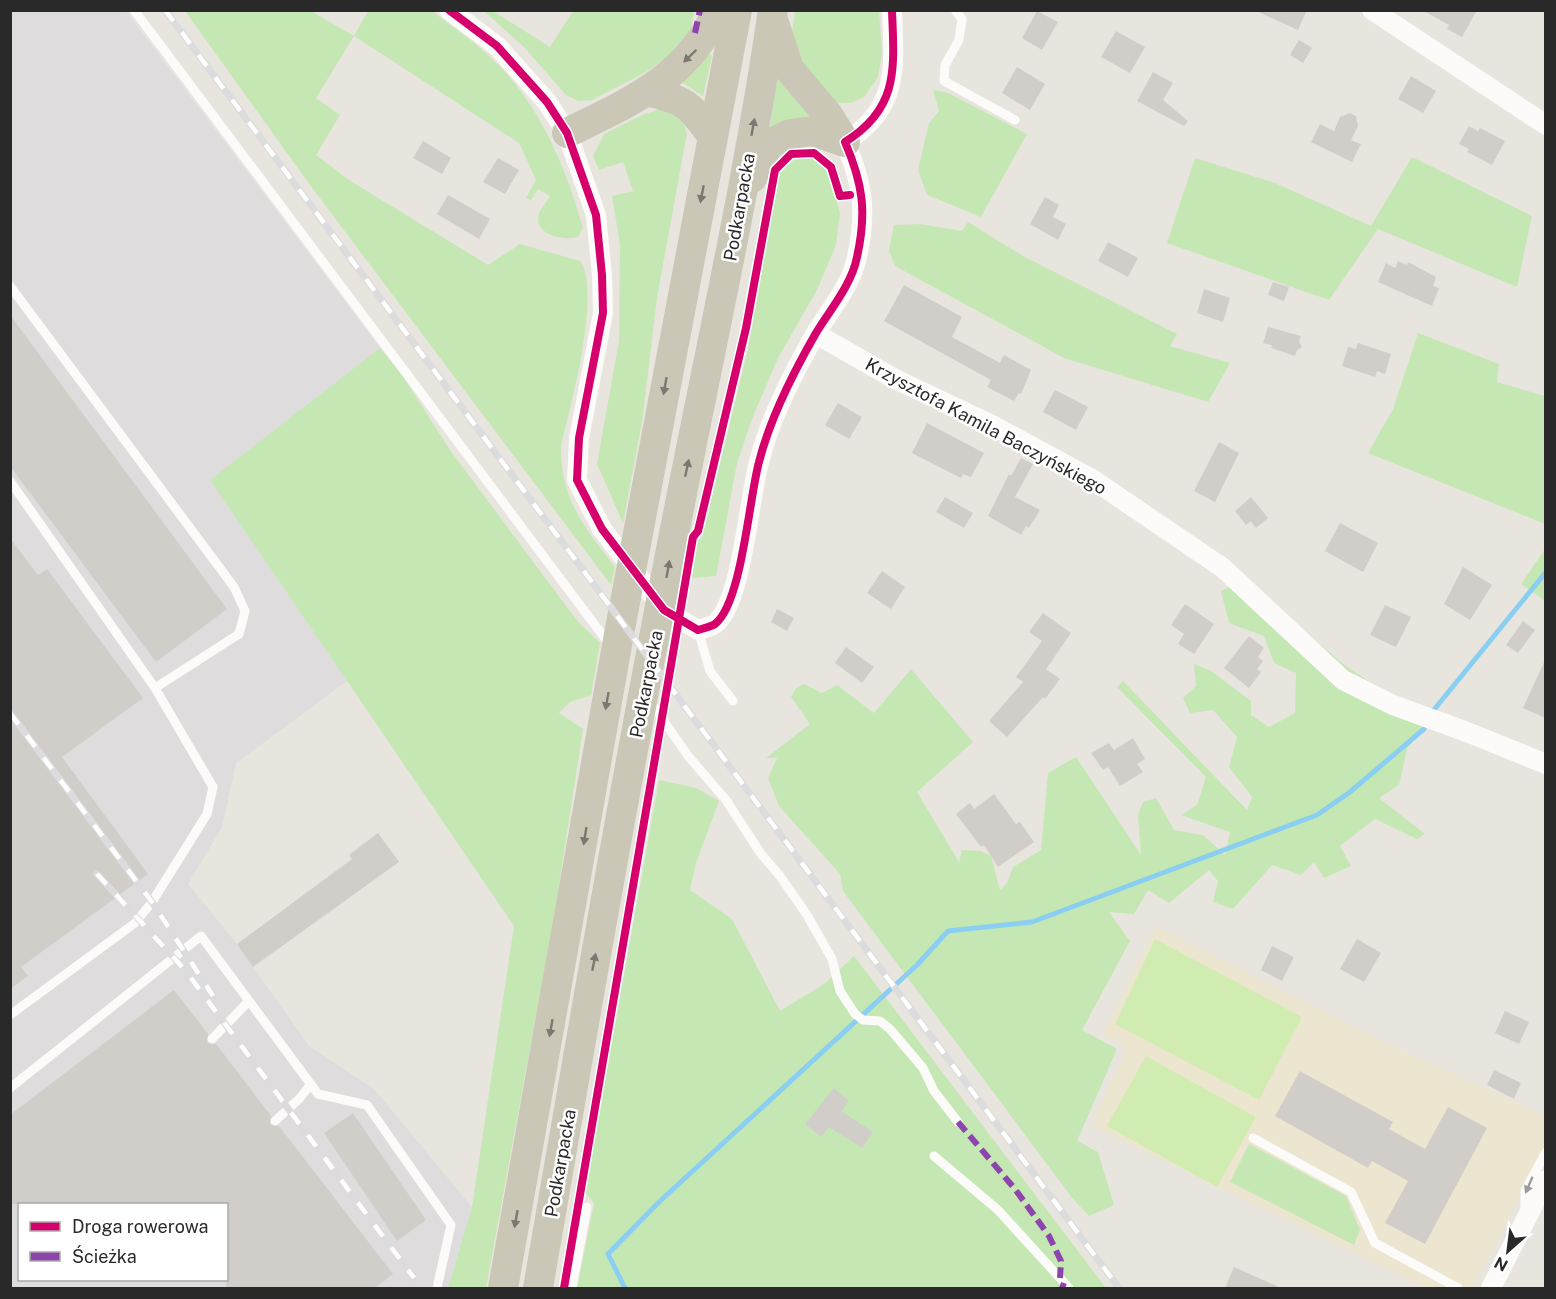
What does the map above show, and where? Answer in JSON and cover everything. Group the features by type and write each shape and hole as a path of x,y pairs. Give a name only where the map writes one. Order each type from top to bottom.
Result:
{"main road":[{"path":"567,133 650,92 698,49 718,10"},
{"name":"Podkarpacka","path":"503,1288 641,520 737,10"},
{"path":"773,14 789,69 828,115 845,142"},
{"name":"Podkarpacka","path":"538,1288 589,989 675,525 729,265 773,14"},
{"path":"650,92 675,98 693,108 713,137"},
{"path":"739,205 769,144 790,134 813,131 845,142"}],"street":[{"path":"449,10 497,46 547,102 567,133 596,215 603,285 603,313 579,438 577,480 602,529 664,610 698,630 715,624 735,591 759,462 775,414 857,261 862,234 862,194 859,174 845,142 869,124 886,99 894,71 892,10"},
{"path":"1372,10 1545,125"},
{"name":"Krzysztofa Kamila Baczyńskiego","path":"816,334 895,380 992,425 1101,485 1223,568 1343,680 1393,705 1545,764"},
{"path":"1491,1288 1545,1180"}],"lane":[{"path":"134,10 623,663"},
{"path":"955,10 962,19 959,40 945,65 944,81 1015,120"},
{"path":"11,286 234,587 245,611 239,634 155,688"},
{"path":"10,481 155,688 213,787 207,814 152,902 135,923 10,1015"},
{"path":"698,630 710,671 733,701"},
{"path":"636,682 690,757 726,800 761,854 800,905 832,959 840,991 859,1017 880,1021 890,1029 923,1068 934,1091 958,1122"},
{"path":"10,1088 201,936 318,1094 367,1105 451,1226 436,1288"},
{"path":"212,1039 249,1001"},
{"path":"275,1121 299,1099 311,1084"},
{"path":"1253,1138 1351,1192 1375,1243 1458,1288"},
{"path":"1525,1220 1526,1191 1545,1152"},
{"path":"934,1156 998,1210 1069,1288"},
{"path":"572,1288 587,1207"}],"shaded area":[{"path":"10,11 126,11 380,348 210,480 347,681 236,763 222,827 188,884 237,944 309,1046 374,1089 472,1207 448,1288 11,1288"},
{"path":"1156,926 1376,1038 1545,1116 1546,1144 1472,1288 1427,1288 1091,1126 1127,1049 1103,1034"}],"green space":[{"path":"185,11 311,11 354,36 316,98 340,115 316,155 349,180 488,265 520,244 580,261 586,276 588,297 586,322 577,379 561,445 562,464 569,496 576,511 593,539 615,567 611,585 310,185"},
{"path":"368,11 432,11 489,56 520,90 553,146 570,186 583,228 578,237 558,237 540,227 539,213 550,196 538,189 531,200 526,198 536,180 519,143 354,36"},
{"path":"484,11 493,11 550,47 573,11 694,11 690,34 669,56 646,72 592,100 578,101 566,95 524,47"},
{"path":"795,11 879,11 882,53 878,77 865,96 851,103 834,103 806,79 792,32"},
{"path":"707,53 712,56 703,96 682,80"},
{"path":"777,76 810,117 770,127"},
{"path":"933,90 948,93 1027,134 981,217 927,195 918,170 929,123 939,111"},
{"path":"664,108 679,117 687,133 657,298 642,422 623,523 597,464 619,341 620,245 612,196 633,191 623,162 599,170 593,156 604,134 642,115"},
{"path":"803,156 814,157 829,173 840,213 836,245 817,290 778,358 752,419 737,463 716,576 692,578 698,540 702,538 748,349 777,175 790,159"},
{"path":"1412,157 1532,216 1517,287 1378,229 1329,300 1167,243 1195,158 1275,183 1371,226"},
{"path":"968,222 1023,256 1177,334 1170,346 1230,363 1208,402 1064,358 895,266 889,251 894,225 920,224 962,231"},
{"path":"1418,333 1499,364 1497,382 1545,396 1545,524 1368,453 1393,409"},
{"path":"380,348 402,375 450,450 578,622 600,643 591,695 570,702 559,713 583,729 553,923 486,1288 448,1288 472,1207 514,926 210,480"},
{"path":"1545,549 1546,599 1544,600 1521,584"},
{"path":"1243,580 1347,667 1427,719 1407,749 1399,785 1379,798 1425,834 1417,839 1375,819 1340,846 1351,866 1324,878 1314,862 1301,875 1272,865 1233,909 1213,902 1218,881 1209,870 1169,903 1148,890 1134,914 1109,912 1130,941 1082,1030 1117,1049 1077,1141 1098,1152 1114,1205 1089,1216 1073,1199 843,891 840,874 779,806 768,778 777,758 766,758 810,724 791,697 796,688 804,684 822,693 837,685 874,713 911,669 973,742 917,792 959,862 962,850 981,851 991,856 1000,890 1007,883 1013,867 1041,850 1048,773 1076,757 1141,855 1138,815 1143,802 1156,798 1174,830 1203,835 1225,855 1230,832 1181,815 1197,805 1206,777 1117,687 1123,681 1247,810 1252,797 1229,767 1237,737 1213,710 1190,713 1183,698 1196,686 1194,664 1211,671 1251,701 1251,715 1269,727 1295,713 1296,673 1274,663 1264,636 1229,623 1221,591"},
{"path":"659,780 696,788 719,801 696,863 690,890 732,919 780,1011 824,984 854,956 1106,1288 577,1288 594,1203 585,1192"},
{"path":"1155,939 1302,1017 1259,1100 1115,1024"},
{"path":"1146,1056 1256,1117 1217,1187 1107,1126"},
{"path":"1249,1144 1346,1196 1360,1230 1354,1245 1230,1182"}],"building":[{"path":"1254,10 1307,10 1298,30"},
{"path":"1422,10 1477,10 1462,37 1447,29 1449,25"},
{"path":"1037,11 1058,22 1042,50 1022,38"},
{"path":"1116,31 1145,47 1130,73 1101,57"},
{"path":"1299,40 1312,48 1303,63 1290,55"},
{"path":"1017,67 1045,84 1030,110 1002,93"},
{"path":"1153,72 1173,83 1163,100 1188,121 1184,126 1137,101"},
{"path":"1411,76 1436,91 1423,113 1398,99"},
{"path":"1350,113 1356,116 1358,126 1351,140 1361,144 1352,162 1311,142 1320,124 1334,131 1340,117"},
{"path":"1469,126 1478,131 1480,128 1505,141 1492,165 1467,152 1469,149 1459,144"},
{"path":"423,141 451,158 442,174 413,158"},
{"path":"498,158 519,170 505,194 483,182"},
{"path":"448,195 490,219 479,239 437,214"},
{"path":"1045,197 1059,205 1053,217 1066,224 1058,240 1030,224"},
{"path":"1108,242 1138,258 1128,277 1098,261"},
{"path":"1398,261 1407,265 1408,262 1436,277 1433,286 1439,288 1432,306 1378,282 1386,263 1395,268"},
{"path":"1273,282 1289,287 1284,301 1268,295"},
{"path":"904,285 962,317 952,337 1000,363 1004,355 1031,370 1021,394 1019,393 1014,401 987,387 991,380 884,321"},
{"path":"1204,289 1230,298 1223,322 1197,313"},
{"path":"10,315 227,609 156,662 10,466"},
{"path":"1268,327 1301,336 1299,342 1302,347 1297,350 1295,356 1263,343"},
{"path":"1358,343 1391,354 1385,374 1377,371 1375,377 1342,366 1348,347 1356,349"},
{"path":"1055,390 1088,407 1076,430 1043,412"},
{"path":"838,403 862,417 849,439 825,425"},
{"path":"927,423 984,453 971,477 963,474 961,478 912,453"},
{"path":"1219,442 1239,453 1215,502 1194,491"},
{"path":"1021,458 1033,464 1015,497 1040,510 1029,528 1026,526 1021,535 988,516 1009,474 1011,476"},
{"path":"945,497 973,513 964,528 936,512"},
{"path":"1251,497 1268,518 1256,528 1251,521 1246,525 1235,511"},
{"path":"1340,523 1378,543 1363,572 1325,551"},
{"path":"10,538 38,575 47,569 143,698 62,757 148,874 21,967 28,976 10,989"},
{"path":"1463,567 1492,585 1470,620 1444,604"},
{"path":"882,571 905,587 891,609 867,593"},
{"path":"1185,604 1214,624 1194,654 1178,644 1184,634 1171,625"},
{"path":"1385,605 1411,617 1396,647 1370,635"},
{"path":"777,609 794,618 787,631 771,622"},
{"path":"1043,613 1071,633 1046,669 1060,679 1045,699 1043,697 1007,737 989,721 1023,682 1016,677 1042,641 1029,632"},
{"path":"1523,621 1535,630 1518,653 1506,645"},
{"path":"1249,636 1264,648 1258,657 1263,661 1257,669 1261,672 1249,688 1224,668"},
{"path":"846,647 874,667 862,683 835,663"},
{"path":"1545,660 1545,718 1523,708"},
{"path":"1133,738 1145,759 1137,764 1143,772 1120,786 1108,767 1103,770 1091,753 1109,743 1114,750"},
{"path":"994,794 1016,824 1020,822 1034,842 998,867 984,845 981,847 956,814 970,803 974,809"},
{"path":"378,833 399,862 253,967 237,944 352,859 349,855"},
{"path":"1357,939 1381,953 1364,982 1340,969"},
{"path":"1272,946 1294,957 1282,981 1261,970"},
{"path":"174,990 208,1034 207,1043 216,1044 271,1116 270,1125 279,1126 393,1274 375,1288 226,1288 226,1281 228,1281 228,1203 10,1204 10,1115"},
{"path":"1505,1011 1529,1022 1519,1044 1495,1033"},
{"path":"1494,1070 1521,1083 1514,1099 1487,1085"},
{"path":"1300,1071 1393,1122 1389,1129 1425,1149 1448,1107 1487,1128 1425,1244 1385,1223 1408,1181 1372,1161 1368,1168 1275,1116"},
{"path":"834,1088 849,1101 841,1111 873,1132 862,1148 829,1127 821,1137 805,1124"},
{"path":"353,1113 426,1220 397,1241 324,1133"},
{"path":"1234,1267 1281,1288 1225,1288"}],"waterway":[{"path":"1433,711 1546,572"},
{"path":"625,1288 608,1254 659,1202 917,965 948,931 1032,922 1317,815 1350,792 1424,729"}],"railway":[{"path":"165,10 1119,1288"},
{"path":"10,713 152,902 213,996"},
{"path":"97,874 185,970 414,1278"}],"marked path":[{"path":"695,33 700,10"},
{"path":"958,1122 1015,1189 1049,1236 1061,1261 1060,1278"},
{"path":"1062,1288 1064,1283"}],"cycle path":[{"path":"449,10 497,46 547,102 567,133 596,215 602,275 603,313 579,438 577,480 602,529 664,610 698,630 715,624 732,595 743,549 755,478 769,429 799,364 846,287 854,267 862,226 862,198 856,171 845,142 863,129 876,115 885,100 893,68 892,10"},
{"path":"564,1288 693,537 698,531 746,328 775,170 791,154 814,153 831,167 840,196 850,195"}]}
